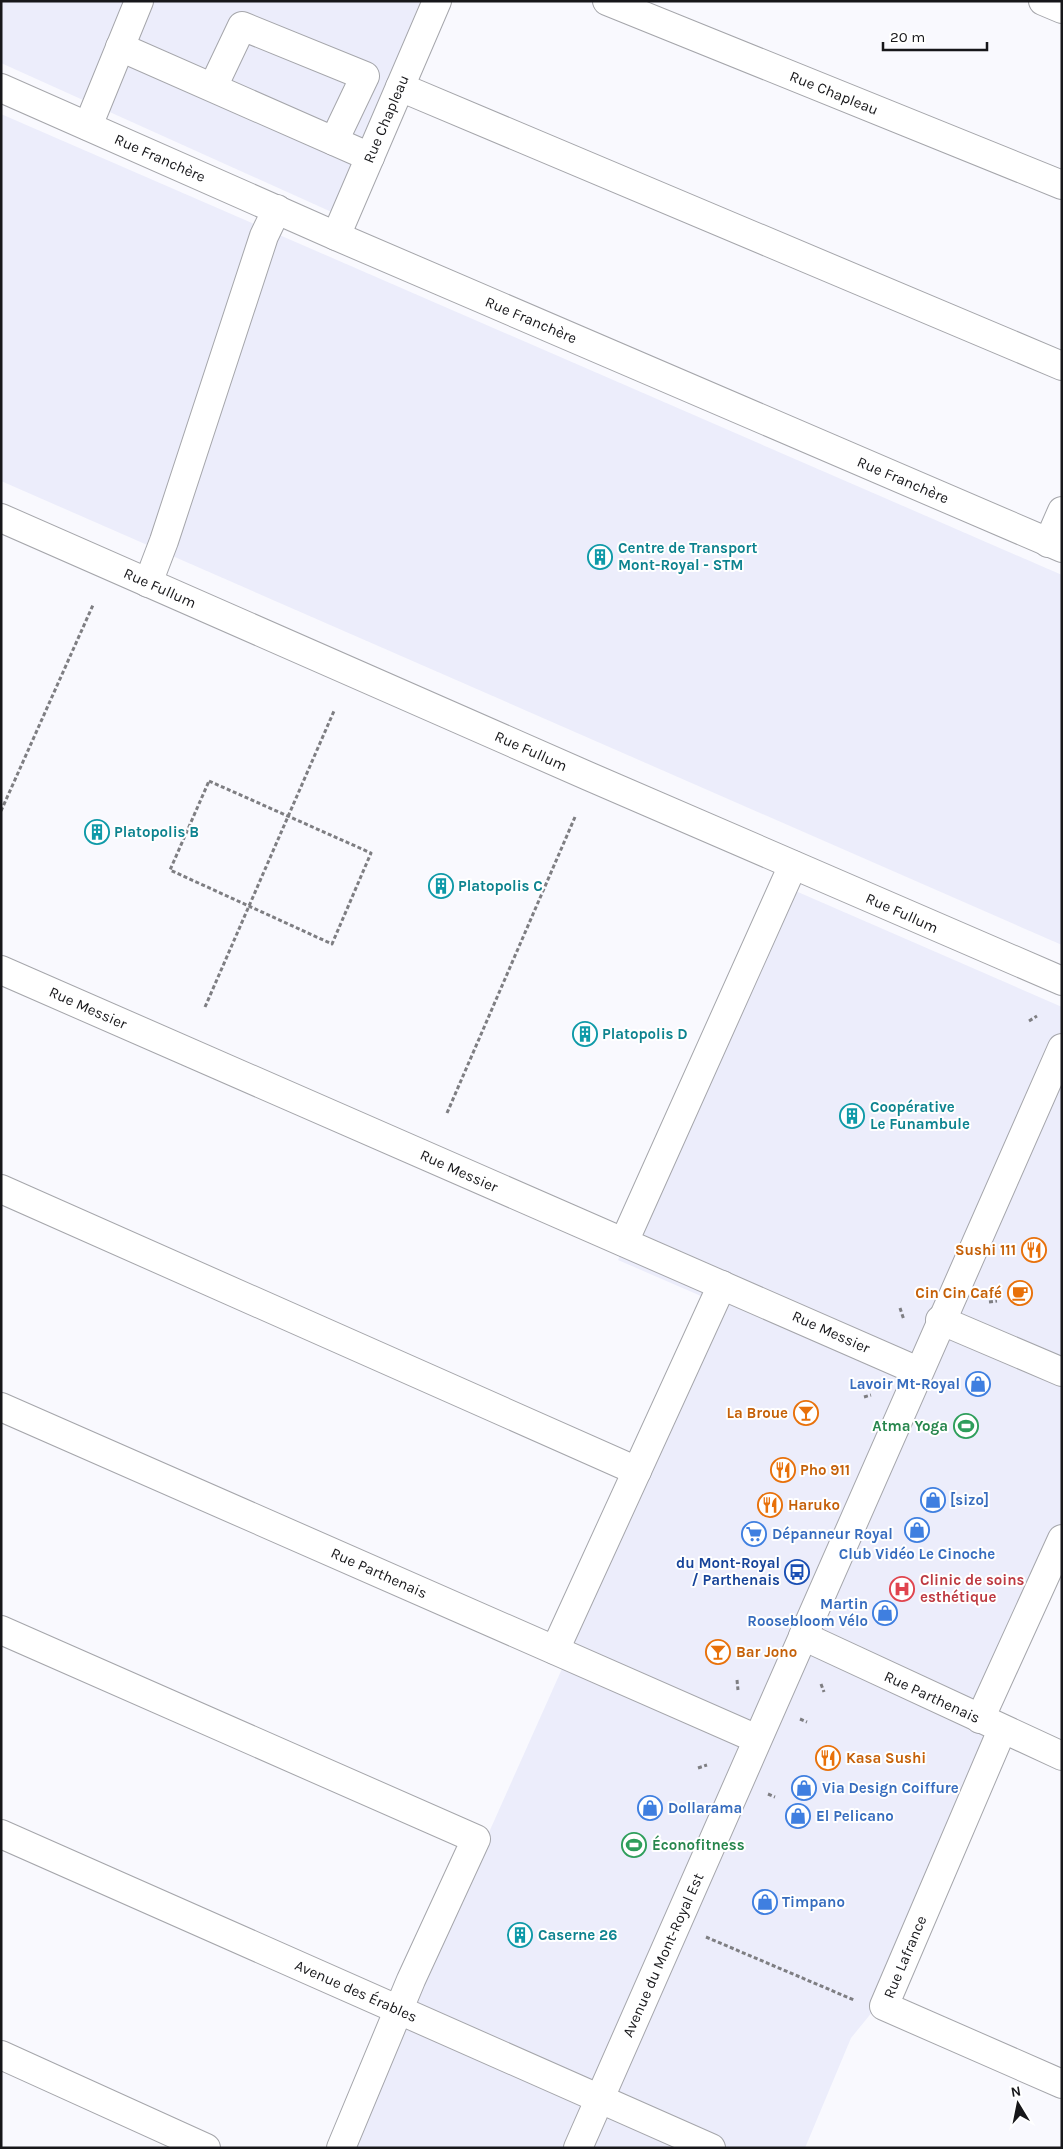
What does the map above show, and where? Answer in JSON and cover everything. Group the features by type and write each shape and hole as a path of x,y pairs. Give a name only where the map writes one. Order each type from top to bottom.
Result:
{"street":[{"path":"88,126 139,1"},
{"name":"Rue Chapleau","path":"336,236 437,1"},
{"name":"Rue Chapleau","path":"607,1 1062,185"},
{"path":"1043,1 1062,9"},
{"path":"213,87 242,26 365,76 334,141"},
{"path":"120,47 370,157"},
{"path":"400,87 1062,366"},
{"name":"Rue Franchère","path":"1,88 336,236 1055,545"},
{"path":"148,582 164,541 264,236 277,209"},
{"path":"1055,545 1062,511"},
{"name":"Rue Fullum","path":"1,518 1062,981"},
{"path":"624,1242 793,865"},
{"name":"Rue Messier","path":"1,970 918,1371"},
{"name":"Avenue du Mont-Royal Est","path":"578,2148 940,1320 1062,1048"},
{"path":"1,1189 637,1471"},
{"path":"556,1650 722,1285"},
{"path":"940,1320 1062,1372"},
{"name":"Rue Parthenais","path":"1,1407 757,1739"},
{"name":"Rue Lafrance","path":"1059,1551 884,2006 1062,2084"},
{"path":"1,1630 476,1839 411,1980 340,2148"},
{"name":"Rue Parthenais","path":"803,1636 991,1725 1062,1756"},
{"name":"Avenue des Érables","path":"1,1834 711,2148"},
{"path":"1,2055 206,2148"}],"path":[{"path":"1,811 93,605"},
{"path":"205,1007 334,711"},
{"path":"209,782 288,816 372,853 332,944 170,870 209,782"},
{"path":"447,1113 576,818"},
{"path":"1028,1021 1037,1016"},
{"path":"989,1302 996,1301"},
{"path":"900,1308 904,1320"},
{"path":"864,1397 871,1395"},
{"path":"736,1680 738,1690"},
{"path":"821,1684 824,1692"},
{"path":"698,1768 707,1765"},
{"path":"767,1794 775,1797"},
{"path":"676,1924 857,2002 884,2006"}],"shaded area":[{"path":"1,1 431,1 336,214 1,63"},
{"path":"1,114 1062,575 1062,945 1,481"},
{"path":"791,889 1062,1007 1062,1525 994,1678 987,1752 882,2000 851,2038 805,2148 348,2148 724,1306 618,1260"}],"place":[{"name":"Centre de Transport Mont-Royal - STM","path":"600,557"},
{"name":"Platopolis B","path":"97,832"},
{"name":"Platopolis C","path":"441,886"},
{"name":"Platopolis D","path":"585,1034"},
{"name":"Coopérative Le Funambule","path":"852,1116"},
{"name":"Sushi 111","path":"1034,1250"},
{"name":"Cin Cin Café","path":"1020,1293"},
{"name":"Lavoir Mt-Royal","path":"978,1384"},
{"name":"La Broue","path":"806,1413"},
{"name":"Atma Yoga","path":"966,1426"},
{"name":"Pho 911","path":"783,1470"},
{"name":"[sizo]","path":"933,1500"},
{"name":"Haruko","path":"770,1505"},
{"name":"Club Vidéo Le Cinoche","path":"917,1530"},
{"name":"Dépanneur Royal","path":"754,1534"},
{"name":"du Mont-Royal / Parthenais","path":"797,1572"},
{"name":"Clinic de soins esthétique","path":"902,1589"},
{"name":"Martin Roosebloom Vélo","path":"885,1613"},
{"name":"Bar Jono","path":"718,1652"},
{"name":"Kasa Sushi","path":"828,1758"},
{"name":"Via Design Coiffure","path":"804,1788"},
{"name":"Dollarama","path":"650,1808"},
{"name":"El Pelicano","path":"798,1816"},
{"name":"Éconofitness","path":"634,1845"},
{"name":"Timpano","path":"765,1902"},
{"name":"Caserne 26","path":"520,1935"}]}
